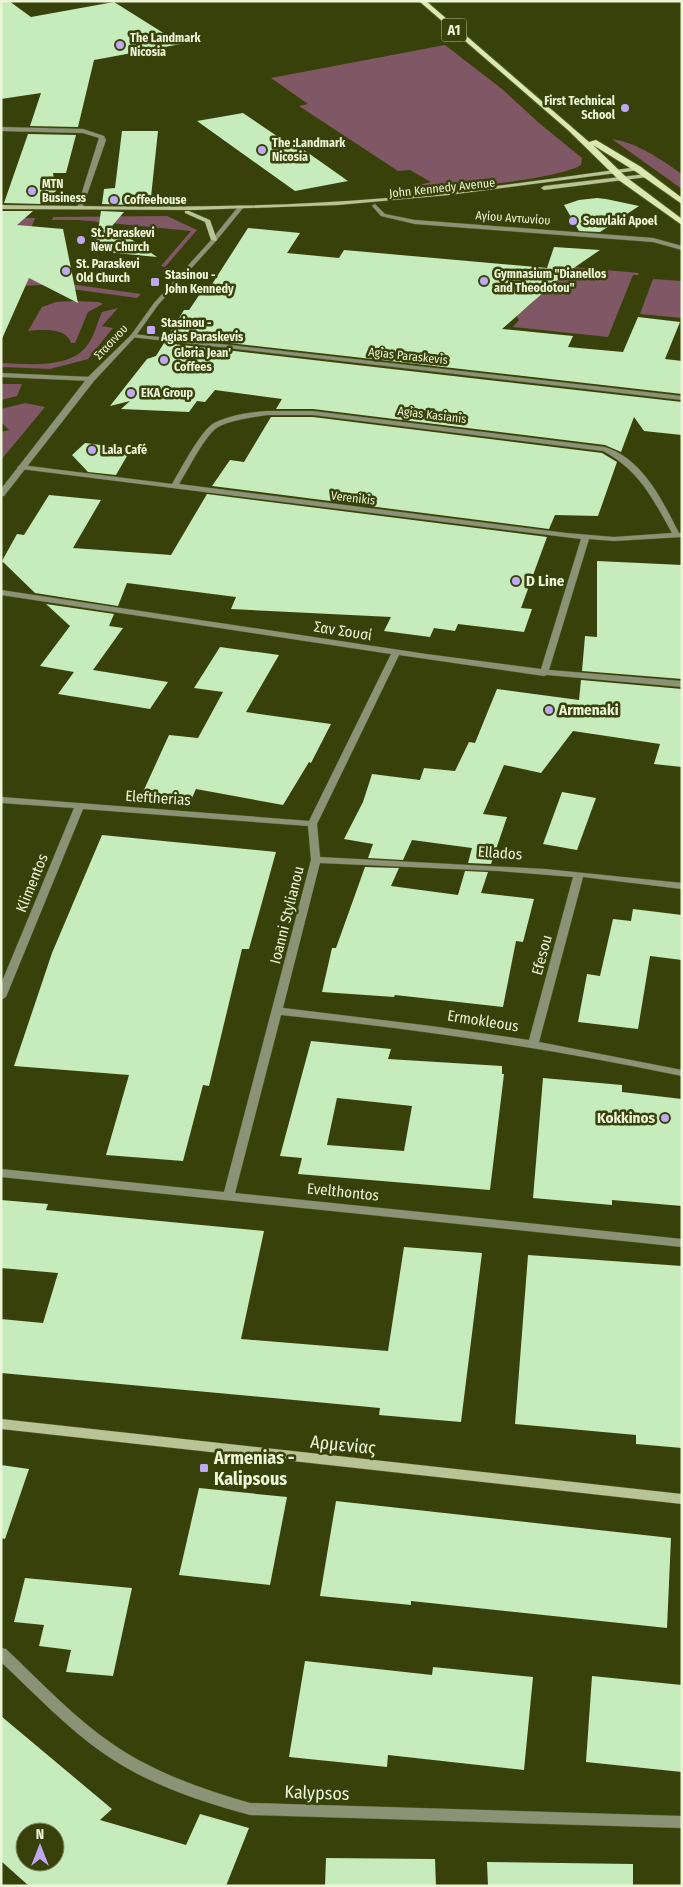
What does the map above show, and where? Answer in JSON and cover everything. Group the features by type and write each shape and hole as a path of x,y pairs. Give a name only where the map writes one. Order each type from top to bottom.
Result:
{"main road":[{"name":"A1","path":"422,1 571,128 623,179 682,224"},
{"name":"A1","path":"571,128 638,169 682,202"},
{"name":"John Kennedy Avenue","path":"1,207 181,210 386,200 638,169"},
{"name":"John Kennedy Avenue","path":"240,208 290,211 375,206 646,176"},
{"path":"181,210 208,222 214,240"},
{"name":"Αρμενίας","path":"1,1424 682,1499"}],"street":[{"path":"1,129 83,131 102,137 103,140 80,208"},
{"name":"Αγίου Αντωνίου","path":"375,206 383,215 415,222 653,240 682,248"},
{"name":"Στασινου","path":"1,494 91,379 133,336 156,304 214,240 240,208"},
{"name":"Agias Paraskevis","path":"133,336 682,398"},
{"path":"1,375 91,379"},
{"name":"Agias Kasianis","path":"174,487 206,435 216,425 247,415 313,413 605,449 617,454 638,471 679,535"},
{"name":"Verenikis","path":"21,467 586,537 632,538 679,535"},
{"path":"544,673 586,537"},
{"name":"Σαν Σουσί","path":"1,592 395,654 544,673 682,684"},
{"path":"312,824 395,654"},
{"name":"Eleftherias","path":"1,800 312,824"},
{"name":"Klimentos","path":"1,997 78,806"},
{"name":"Ioanni Stylianou","path":"229,1196 316,860 312,824"},
{"name":"Ellados","path":"316,860 469,866 579,874 682,886"},
{"name":"Efesou","path":"533,1044 579,874"},
{"name":"Ermokleous","path":"278,1011 396,1023 533,1044 625,1060 682,1073"},
{"name":"Evelthontos","path":"1,1173 682,1243"},
{"name":"Kalypsos","path":"1,1653 91,1737 126,1760 196,1792 250,1809 682,1822"}],"shaded area":[{"path":"445,45 502,89 539,123 582,158 581,165 550,175 501,183 452,187 419,185 431,182 410,170 398,171 299,106 308,104 271,78"},
{"path":"612,139 640,148 682,174 682,189"},
{"path":"167,216 197,230 165,267 161,266 191,231 79,220 52,220 53,217"},
{"path":"10,217 35,218 13,276 141,294 137,298 42,285 1,287 1,265 9,249 1,248 1,239"},
{"path":"561,266 639,273 638,275 633,275 608,337 513,327 519,320 514,312 521,312 532,303"},
{"path":"653,279 682,281 682,318 640,314"},
{"path":"56,302 99,302 103,304 88,312 75,343 71,343 64,334 59,332 46,330 28,331 42,307"},
{"path":"118,308 102,326 113,328 88,359 50,369 1,367 1,363 46,364 69,359 78,354 89,343 102,312"},
{"path":"1,384 22,384 17,396 1,400"},
{"path":"25,403 45,407 1,460 1,432 9,430 1,422 1,409"}],"building":[{"path":"1,1 9,1 31,17 114,2 181,44 94,60 78,127 30,126 41,93 1,99"},
{"path":"243,113 299,151 304,150 348,181 295,191 197,121"},
{"path":"122,131 158,131 151,197 136,197 130,205 102,204 104,189 115,188"},
{"path":"28,134 76,135 66,173 53,173 56,191 41,204 4,203"},
{"path":"597,198 639,206 600,232 579,231 564,205 579,200"},
{"path":"1,211 33,211 17,225 63,229 78,303 29,278 1,341"},
{"path":"101,211 124,212 112,226 157,257 95,251"},
{"path":"248,228 300,233 287,253 339,258 344,250 547,268 554,247 600,250 562,276 502,329 573,336 568,347 623,352 638,317 680,322 665,359 682,361 682,394 168,336 184,310 189,310 202,291 207,292"},
{"path":"164,343 682,402 682,435 644,431 634,417 621,452 605,445 313,409 276,409 282,399 215,390 205,402 197,401 189,412 121,409 130,401 110,406 147,359 156,356"},
{"path":"271,417 313,417 602,453 617,462 598,516 555,515 549,529 212,486 230,460 244,462"},
{"path":"85,443 131,449 116,475 88,472 72,455"},
{"path":"207,494 547,537 521,608 532,609 524,632 458,624 455,631 434,628 430,637 384,631 391,617 231,609 236,597 127,583 118,606 35,593 2,561 17,534 24,535 49,495 101,500 73,548 171,555"},
{"path":"597,561 682,565 682,679 582,671 585,636 597,637"},
{"path":"46,604 114,614 109,626 123,628 93,670 168,682 150,709 58,694 74,672 40,666 70,626"},
{"path":"220,647 279,655 246,712 331,724 311,763 309,762 283,805 196,789 192,798 143,792 169,735 198,738 223,692 194,688"},
{"path":"581,680 682,689 682,767 654,764 660,744 573,731 541,773 504,765 483,814 507,817 491,864 468,863 472,848 412,840 403,860 368,858 373,844 344,839 363,802 372,774 420,780 424,768 455,771 469,742 475,743 497,689 579,700"},
{"path":"562,792 596,798 577,850 543,844"},
{"path":"102,835 276,852 249,949 242,949 209,1086 203,1085 183,1161 106,1155 129,1075 14,1066 52,953"},
{"path":"365,867 399,868 391,886 458,895 465,871 488,872 481,893 534,899 523,942 516,941 503,1007 395,995 394,997 322,992 332,948 336,948"},
{"path":"633,909 682,915 682,960 650,956 638,1029 578,1022 587,974 600,976 613,919 631,921"},
{"path":"311,1041 391,1049 388,1059 502,1066 502,1074 504,1074 490,1190 298,1174 302,1158 280,1156","holes":["337,1098 412,1106 404,1151 327,1145"]},
{"path":"543,1078 622,1085 622,1092 682,1099 682,1206 612,1200 612,1205 533,1198"},
{"path":"1,1200 48,1204 46,1210 264,1231 241,1339 388,1351 404,1247 482,1253 461,1422 379,1415 380,1408 1,1373 1,1319 43,1323 58,1273 1,1268"},
{"path":"528,1255 682,1266 682,1448 636,1444 636,1435 515,1424"},
{"path":"1,1465 29,1469 5,1539 1,1538"},
{"path":"199,1488 287,1497 270,1585 179,1575"},
{"path":"336,1501 671,1538 667,1628 411,1601 411,1605 320,1596"},
{"path":"25,1578 132,1588 113,1676 66,1672 71,1650 39,1646 44,1625 14,1622"},
{"path":"305,1661 432,1675 433,1667 533,1677 524,1770 388,1755 387,1767 289,1757"},
{"path":"592,1676 682,1685 682,1772 586,1762"},
{"path":"1,1716 112,1809 100,1820 186,1845 200,1814 249,1828 226,1886 29,1886 1,1861"},
{"path":"326,1858 435,1859 436,1886 325,1886"},
{"path":"487,1862 633,1864 633,1886 488,1886"}],"place":[{"name":"The Landmark Nicosia","path":"120,45"},
{"name":"First Technical School","path":"625,108"},
{"name":"The :Landmark Nicosia","path":"262,150"},
{"name":"MTN Business","path":"32,191"},
{"name":"Coffeehouse","path":"114,200"},
{"name":"Souvlaki Apoel","path":"573,221"},
{"name":"St. Paraskevi New Church","path":"81,240"},
{"name":"St. Paraskevi Old Church","path":"66,271"},
{"name":"Gymnasium \"Dianellos and Theodotou\"","path":"484,281"},
{"name":"Stasinou - John Kennedy","path":"155,282"},
{"name":"Stasinou - Agias Paraskevis","path":"151,330"},
{"name":"Gloria Jean' Coffees","path":"164,360"},
{"name":"EKA Group","path":"131,393"},
{"name":"Lala Café","path":"92,450"},
{"name":"D Line","path":"516,581"},
{"name":"Armenaki","path":"549,710"},
{"name":"Kokkinos","path":"665,1118"},
{"name":"Armenias - Kalipsous","path":"204,1468"}]}
